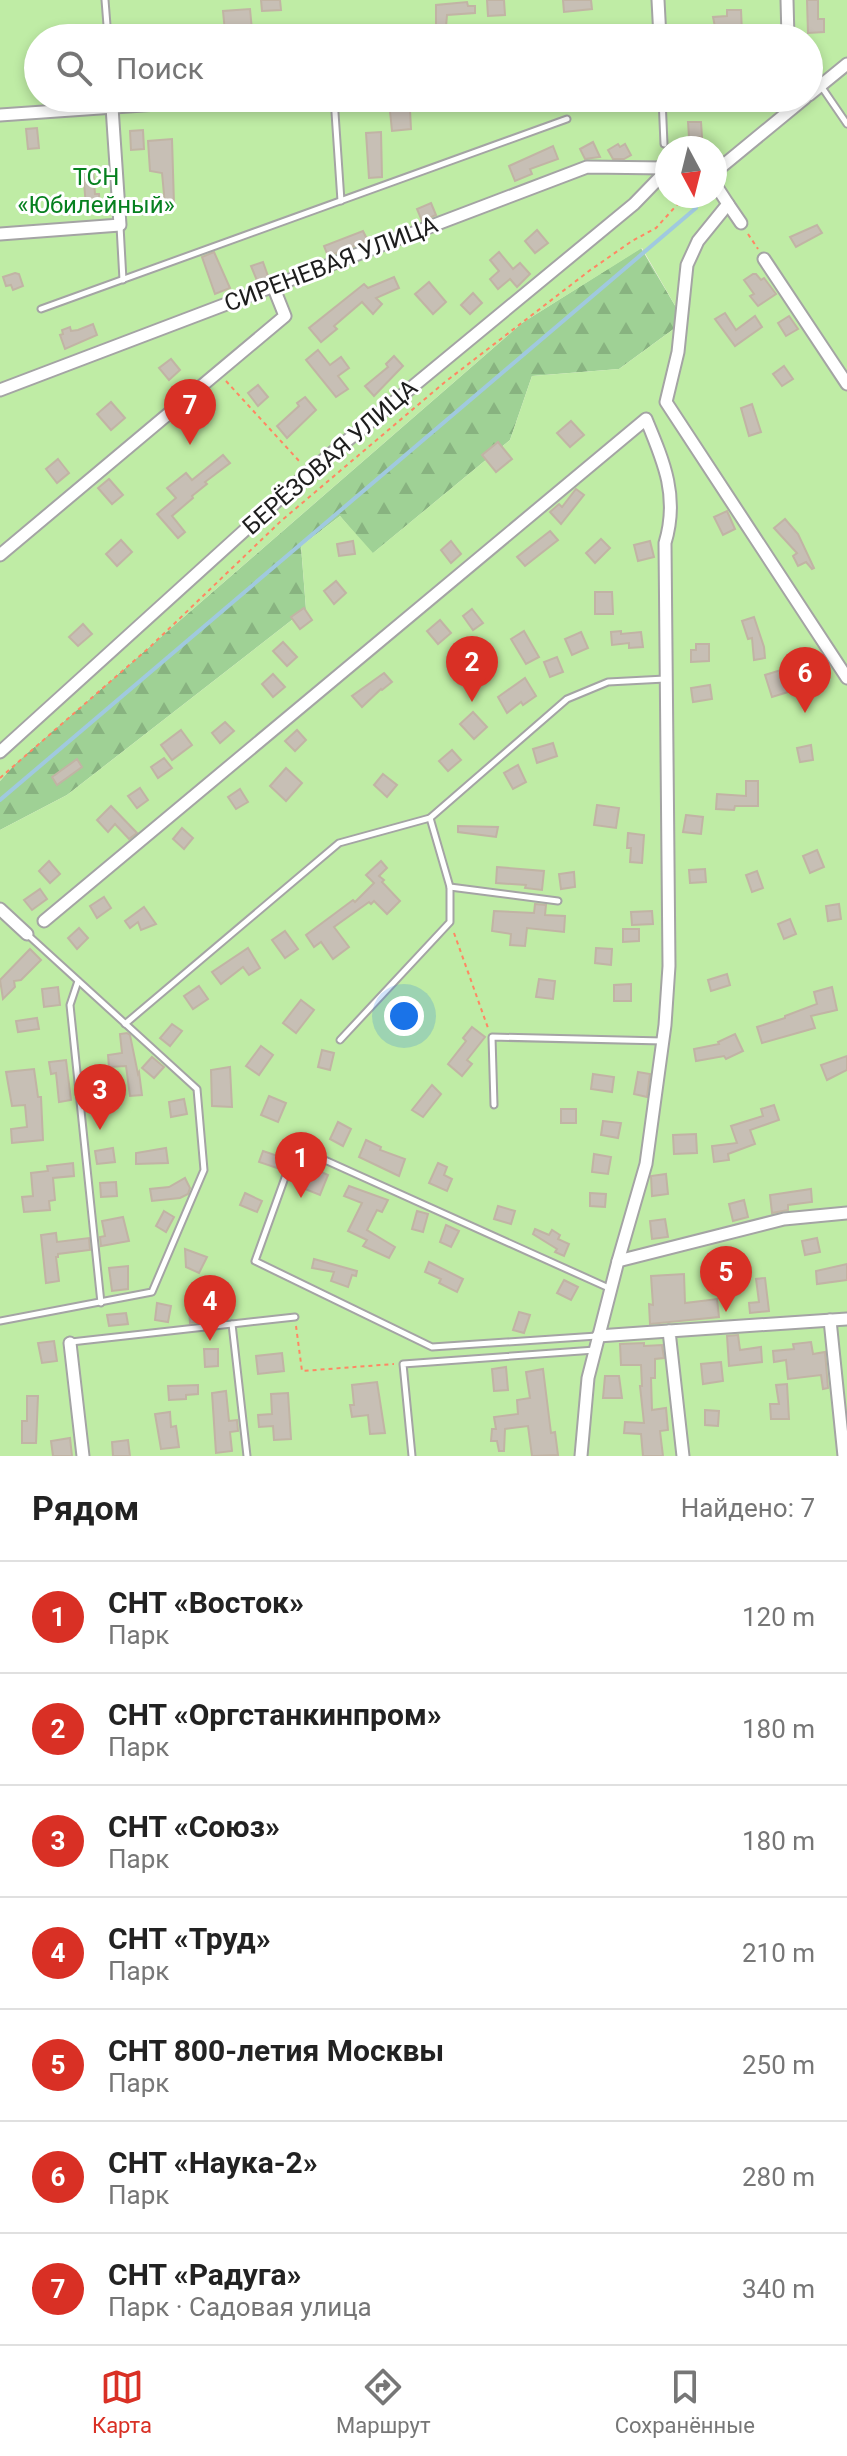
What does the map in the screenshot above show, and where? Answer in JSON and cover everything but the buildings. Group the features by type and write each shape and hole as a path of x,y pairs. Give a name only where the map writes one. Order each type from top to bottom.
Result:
{"street":[{"path":"658,0 659,24"},
{"path":"787,0 788,24"},
{"path":"823,84 847,64"},
{"path":"0,115 28,112"},
{"path":"0,234 120,225 113,112"},
{"path":"727,162 788,112"},
{"name":"СИРЕНЕВАЯ УЛИЦА","path":"0,390 587,167 655,169"},
{"name":"БЕРЁЗОВАЯ УЛИЦА","path":"0,752 309,472 634,204 655,182"},
{"path":"741,223 728,204 698,241 687,265 678,352 666,402 846,678"},
{"path":"764,259 847,384"},
{"path":"0,555 285,316 273,286"},
{"path":"44,921 646,419 670,487 672,520 665,543 669,966 663,1041 646,1164 588,1378 581,1456"},
{"path":"0,909 27,934"},
{"path":"618,1261 784,1219 847,1213"},
{"path":"598,1336 847,1319"},
{"path":"830,1320 844,1456"},
{"path":"669,1331 683,1456"},
{"path":"70,1343 83,1456"}],"lane":[{"path":"105,0 107,24"},
{"path":"823,90 847,124"},
{"path":"335,112 341,201"},
{"path":"663,112 664,136"},
{"path":"41,309 567,119"},
{"path":"120,225 123,280"},
{"path":"125,1024 339,843 430,818 567,699 608,682 665,679"},
{"path":"340,1040 450,922 450,887 430,818"},
{"path":"450,887 558,901"},
{"path":"0,1321 152,1292 204,1170 197,1089 27,934"},
{"path":"78,981 70,1005 101,1303"},
{"path":"494,1105 492,1037 663,1041"},
{"path":"598,1336 432,1347 255,1261 296,1147 611,1289"},
{"path":"70,1343 295,1317"},
{"path":"232,1324 247,1456"},
{"path":"412,1456 403,1364 596,1350"}],"path":[{"path":"0,778 151,646 281,521 445,382 589,271 656,228 674,208"},
{"path":"741,223 764,259"},
{"path":"218,372 309,472"},
{"path":"450,922 492,1037"},
{"path":"295,1317 302,1371 403,1364"}],"green space":[{"name":"ТСН «Юбилейный»","path":"0,0 847,0 847,1456 0,1456 0,830 67,795 306,609 301,546 340,516 373,553 510,440 532,376 619,369 675,328 677,309 642,248 522,323 16,763 0,781"},
{"path":"641,248 677,309 675,328 619,369 532,376 510,440 372,554 340,516 301,546 306,609 67,795 0,830 0,781 16,763 522,323"}],"waterway":[{"path":"0,800 696,208"}],"place":[{"name":"СНТ «Радуга»","path":"190,445"},
{"name":"СНТ «Оргстанкинпром»","path":"472,702"},
{"name":"СНТ «Наука-2»","path":"805,713"},
{"name":"СНТ «Союз»","path":"100,1130"},
{"name":"СНТ «Восток»","path":"301,1198"},
{"name":"СНТ 800-летия Москвы","path":"726,1312"},
{"name":"СНТ «Труд»","path":"210,1341"}]}
